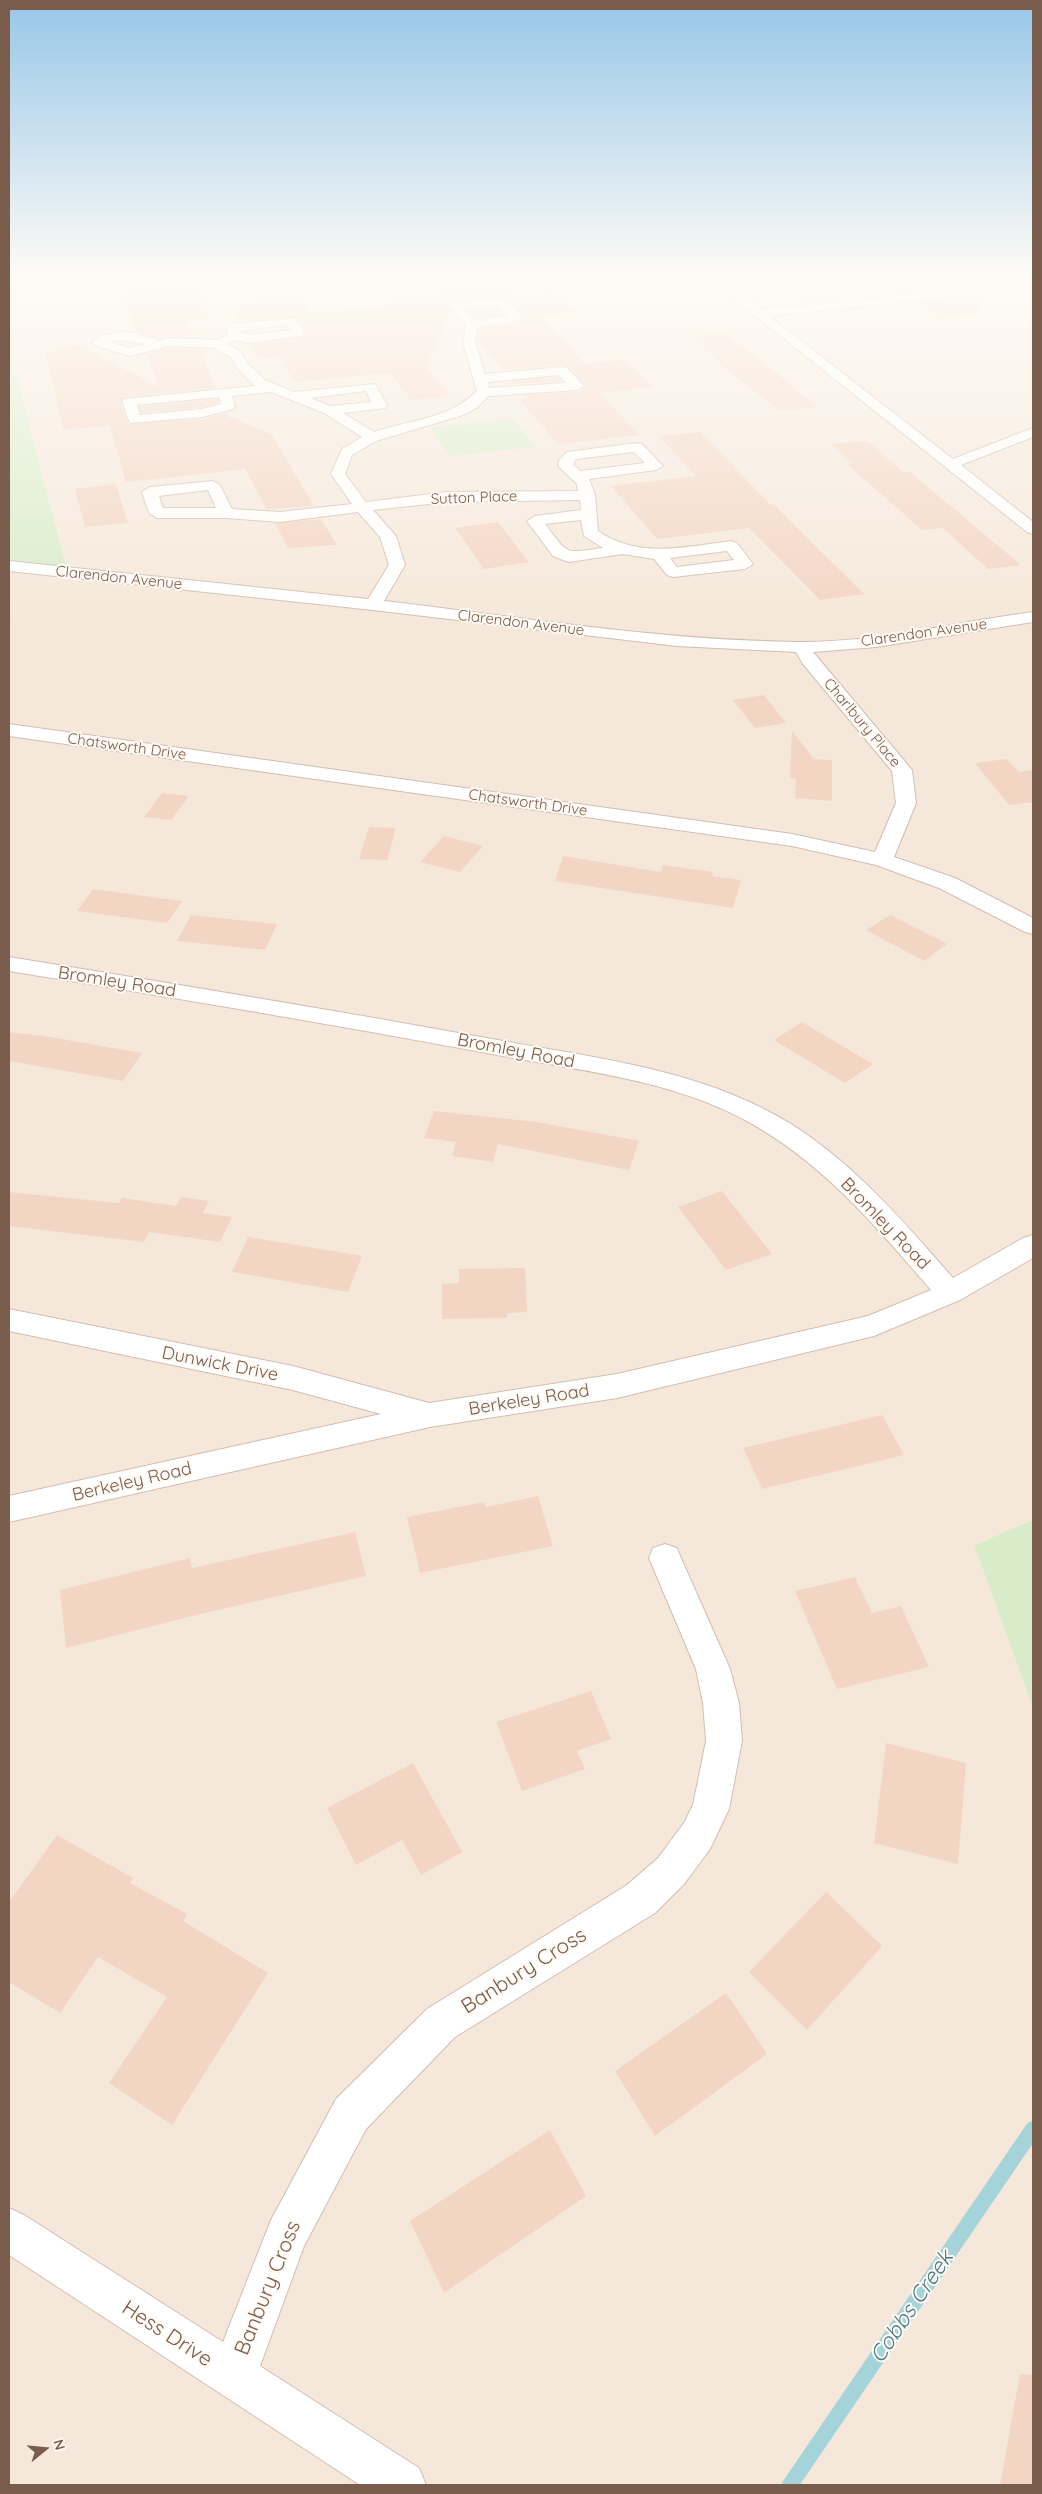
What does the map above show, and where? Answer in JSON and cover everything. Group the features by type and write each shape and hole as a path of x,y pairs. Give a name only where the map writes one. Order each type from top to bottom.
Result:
{"street":[{"path":"202,395 129,402 136,420 203,413 228,406 226,395"},
{"path":"294,396 299,395"},
{"path":"328,410 380,405 375,395"},
{"path":"374,605 397,565 388,536 362,507 338,474 347,452 370,436 457,411 479,399 480,395"},
{"path":"864,395 1033,528"},
{"path":"294,396 328,410 370,436"},
{"path":"952,464 1033,432"},
{"name":"Sutton Place","path":"578,476 656,466 637,447 572,455 566,460 565,466 584,483 587,495 590,532 604,543 621,550 659,555"},
{"name":"Sutton Place","path":"226,513 280,517 447,497 587,495"},
{"name":"Sutton Place","path":"589,514 535,521 559,552 569,557 621,550"},
{"name":"Clarendon Avenue","path":"9,566 374,605 678,641 802,647 876,642 1033,617"},
{"name":"Charlbury Place","path":"802,647 809,660 902,770 906,803 882,860"},
{"name":"Chatsworth Drive","path":"9,730 792,840 882,860 947,884 1033,926"},
{"name":"Bromley Road","path":"9,964 398,1028 601,1067 701,1092 754,1114 811,1150 881,1214 950,1293"},
{"name":"Berkeley Road","path":"9,1509 430,1415 617,1386 874,1325 950,1293 1033,1246"},
{"name":"Dunwick Drive","path":"9,1320 293,1378 430,1415"},
{"name":"Banbury Cross","path":"233,2377 286,2235 350,2114 441,2023 641,1900 671,1871 698,1836 711,1809 724,1741 721,1703 712,1668 665,1558"},
{"name":"Hess Drive","path":"9,2230 402,2485"}],"shaded area":[{"path":"22,395 1033,395 1033,1520 974,1545 1033,1708 1033,2485 9,2485 9,562 67,568"}],"green space":[{"path":"9,395 22,395 67,569 9,562"},
{"path":"513,419 536,447 450,456 430,428"},
{"path":"1033,1520 1033,1708 974,1545"}],"building":[{"path":"55,395 140,395 124,397 120,403 128,424 203,419 226,413 228,418 232,417 271,434 314,506 267,509 245,469 126,482 110,425 63,430"},
{"path":"408,395 449,396 411,400"},
{"path":"524,395 602,395 639,435 558,444 520,400 527,399"},
{"path":"760,395 803,395 816,407 780,411"},
{"path":"218,399 219,403 202,407 141,413 139,407"},
{"path":"700,432 771,505 773,504 864,594 820,600 749,528 657,539 611,486 696,476 659,436"},
{"path":"867,441 903,472 910,472 1021,565 988,569 943,528 922,530 847,464 852,464 831,444"},
{"path":"116,484 128,523 85,527 75,489"},
{"path":"321,519 337,545 288,548 275,523"},
{"path":"498,522 529,562 484,569 455,528"},
{"path":"764,695 786,723 755,728 733,700"},
{"path":"792,731 814,759 832,760 832,801 795,798 796,779 790,778"},
{"path":"1006,759 1019,772 1033,770 1033,802 1009,805 975,763"},
{"path":"162,793 189,796 171,820 144,817"},
{"path":"369,827 396,828 387,860 359,859"},
{"path":"444,836 483,846 460,872 420,862"},
{"path":"563,856 661,872 663,865 713,872 712,876 741,880 733,908 555,881"},
{"path":"93,889 182,901 167,923 77,911"},
{"path":"191,915 277,924 265,950 177,941"},
{"path":"890,915 947,944 924,961 866,930"},
{"path":"802,1022 873,1064 845,1083 774,1040"},
{"path":"9,1032 44,1036 142,1053 123,1081 9,1061"},
{"path":"434,1111 537,1122 639,1141 629,1170 498,1144 493,1162 452,1156 456,1142 424,1138"},
{"path":"722,1191 772,1254 726,1270 678,1207"},
{"path":"9,1192 119,1203 122,1198 176,1206 181,1197 209,1201 203,1213 232,1217 220,1242 149,1232 144,1242 9,1226"},
{"path":"248,1237 362,1256 348,1292 232,1272"},
{"path":"525,1268 527,1312 507,1313 507,1318 442,1319 442,1284 459,1283 459,1269"},
{"path":"882,1415 904,1455 762,1489 743,1448"},
{"path":"538,1496 553,1546 420,1573 407,1517 484,1502 486,1507"},
{"path":"355,1532 366,1576 200,1614 66,1648 60,1590 190,1558 192,1568"},
{"path":"855,1577 872,1613 901,1606 929,1667 837,1689 795,1591"},
{"path":"591,1691 611,1739 577,1751 585,1769 522,1791 496,1722"},
{"path":"886,1743 966,1763 958,1864 874,1843"},
{"path":"413,1763 462,1852 421,1875 402,1840 356,1865 327,1808"},
{"path":"57,1835 133,1878 130,1883 187,1914 183,1921 268,1973 172,2125 109,2083 167,1997 98,1957 60,2013 9,1982 9,1902"},
{"path":"826,1892 882,1946 807,2030 749,1972"},
{"path":"726,1993 767,2054 655,2136 615,2071"},
{"path":"550,2130 586,2196 444,2293 410,2221"},
{"path":"1020,2374 1033,2375 1033,2485 1000,2485"}],"waterway":[{"name":"Cobbs Creek","path":"790,2485 1033,2129"}]}
